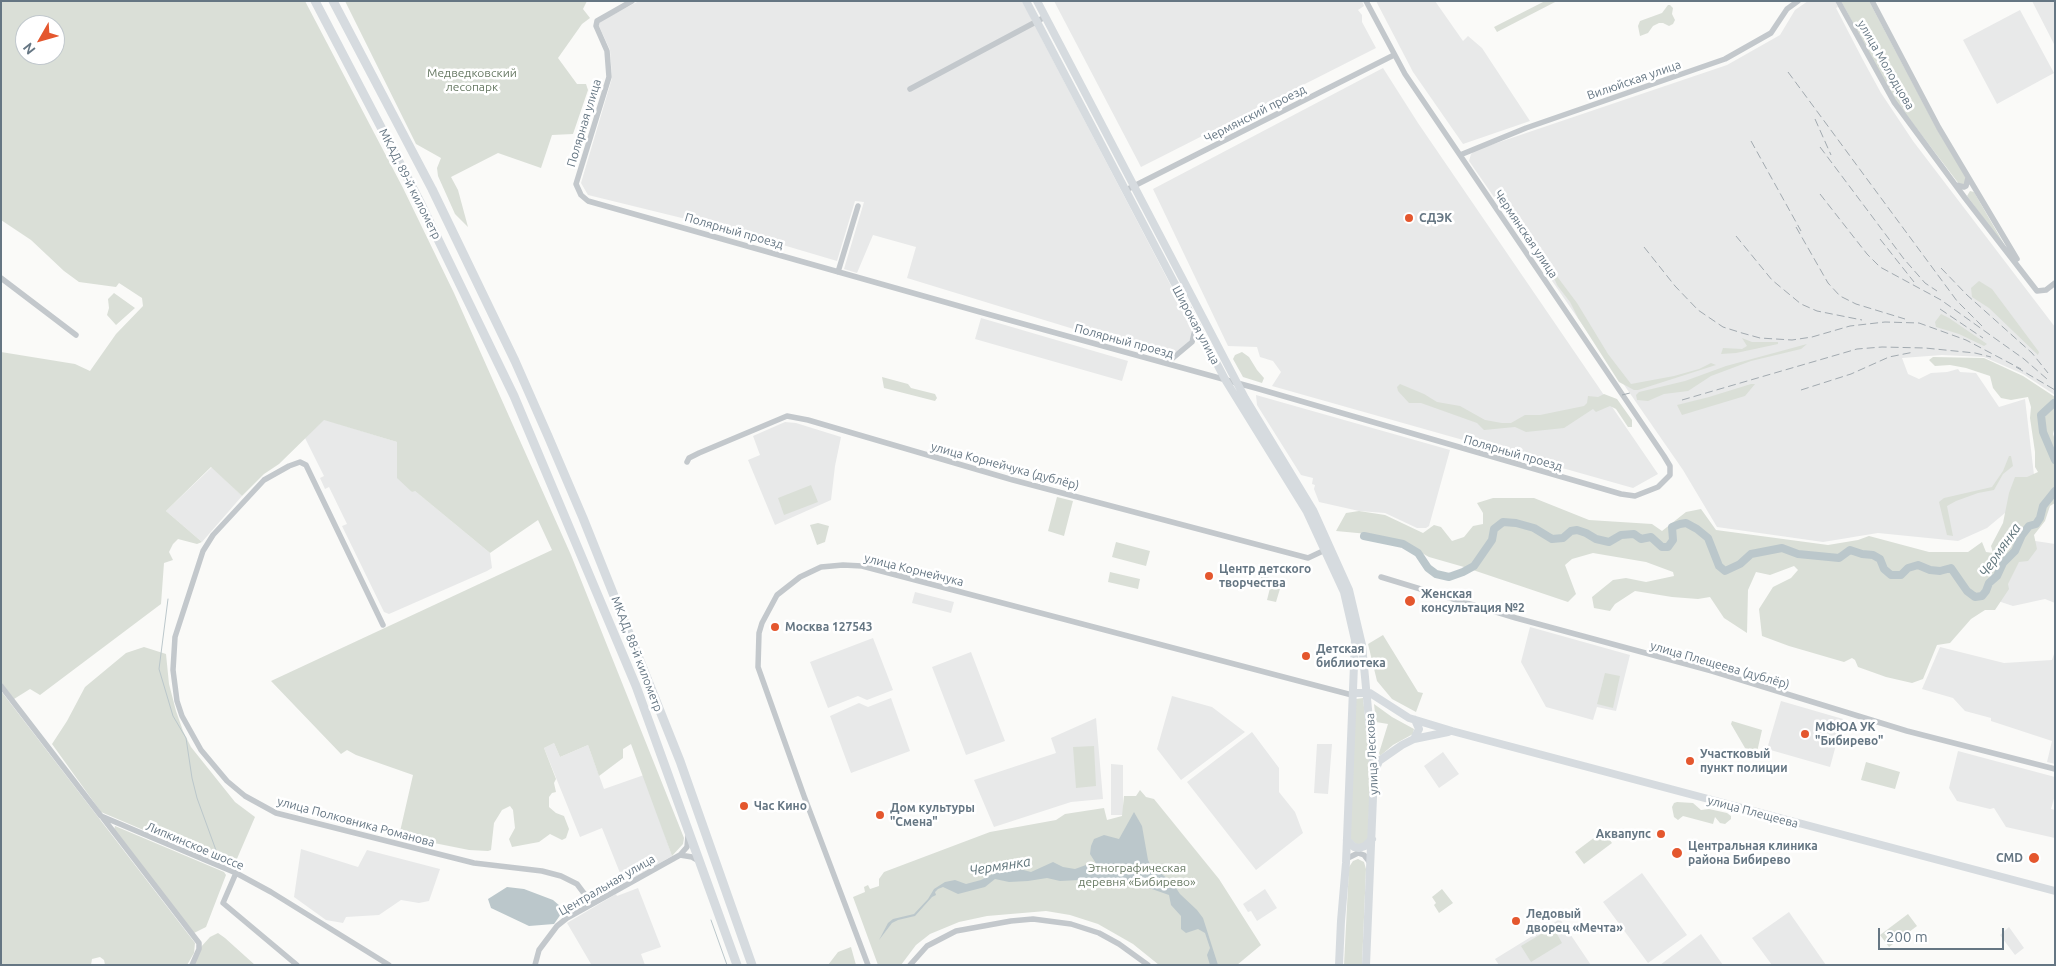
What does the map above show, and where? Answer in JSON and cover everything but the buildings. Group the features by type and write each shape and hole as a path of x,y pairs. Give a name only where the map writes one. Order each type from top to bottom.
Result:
{"highway":[{"name":"МКАД, 89-й километр","path":"315,1 414,190 502,369"},
{"name":"МКАД, 89-й километр","path":"334,1 432,190 515,361"},
{"name":"МКАД, 88-й километр","path":"515,361 583,518 648,679 683,770 752,965"},
{"name":"МКАД, 88-й километр","path":"502,369 636,686 736,961"}],"main road":[{"name":"Широкая улица","path":"1026,1 1139,216 1200,324 1304,496 1349,590 1362,645"},
{"name":"Широкая улица","path":"1037,1 1134,186 1226,381 1295,491 1337,574 1349,606 1355,640 1354,651"},
{"path":"1139,216 1142,208 1146,211"},
{"name":"улица Лескова","path":"1362,645 1368,692 1374,772 1366,965"},
{"name":"улица Лескова","path":"1339,965 1346,863 1350,694 1354,651"},
{"path":"1350,694 1368,692"},
{"name":"улица Плещеева","path":"1368,692 1394,710 1415,720 1452,731 2055,891"},
{"path":"1414,739 1419,729 1415,720"},
{"name":"улица Плещеева","path":"1374,772 1379,761 1393,750 1414,739 1452,731"},
{"path":"1347,840 1354,847 1359,848 1365,846 1372,839"}],"street":[{"name":"Полярная улица","path":"576,184 609,77 607,51 596,26 597,21 632,1"},
{"name":"Чермянская улица","path":"1366,1 1394,55 1664,456 1670,466 1670,476"},
{"name":"Вилюйская улица","path":"1460,155 1526,128 1725,60 1772,33 1784,12 1798,1"},
{"name":"улица Молодцова","path":"1838,1 1894,102 1965,198 2021,268"},
{"name":"улица Молодцова","path":"1872,1 1939,128 2021,268"},
{"path":"910,89 1045,17"},
{"name":"Чермянский проезд","path":"1126,190 1394,55"},
{"path":"1956,185 1966,186 1968,178"},
{"name":"Полярный проезд","path":"576,184 581,195 588,201 1167,363 1628,496 1648,492 1658,487 1670,476"},
{"path":"1965,198 1967,191 1975,191"},
{"path":"838,272 858,206"},
{"path":"2021,268 2037,291 2046,290 2055,283"},
{"path":"1,278 76,335"},
{"path":"1167,363 1192,342 1200,324"},
{"name":"улица Корнейчука (дублёр)","path":"687,462 689,458 699,453 787,416 1013,480 1308,558 1325,550"},
{"name":"улица Полковника Романова","path":"383,625 306,465 300,462 264,480 212,535 203,551 175,637 173,670 177,701 182,716 201,750 227,781 245,796 276,813 474,863 542,871 561,876 577,884 592,904"},
{"name":"улица Корнейчука","path":"868,965 758,667 759,633 762,623 777,595 800,577 826,566 843,564 869,567 1350,694"},
{"name":"улица Плещеева (дублёр)","path":"1381,577 1516,618 1712,672 1907,731 2055,769"},
{"name":"Липкинское шоссе","path":"1,686 101,816 236,873 271,892 389,965"},
{"path":"101,816 199,943 199,949 192,965"},
{"path":"680,855 684,852 688,842 688,826"},
{"path":"1346,863 1348,858 1358,854 1364,855 1371,864"},
{"path":"680,855 692,857 702,865"},
{"name":"Центральная улица","path":"535,965 539,950 557,926 592,904 680,855"},
{"path":"236,873 224,903 297,965"},
{"path":"910,965 927,946 956,931 1032,919 1071,924 1099,933 1128,950 1148,965"}],"shaded area":[{"path":"639,1 1022,1 1191,324 1192,335 1189,341 1176,353 1165,357 907,278 916,247 873,235 857,273 844,269 864,202 855,201 837,261 739,232 588,195 581,183 612,78 610,50 599,22"},
{"path":"1054,1 1362,1 1364,6 1358,10 1362,15 1362,22 1376,48 1141,167"},
{"path":"1376,1 1435,1 1463,41 1468,36 1482,48 1530,121 1463,144 1413,72"},
{"path":"1808,1 1835,1 1838,7 1836,8 1881,93 1913,141 2055,327 2055,395 2023,374 1984,357 1942,355 1902,358 1908,374 1919,379 1931,373 1958,369 1960,372 1976,373 1999,407 2025,399 2034,475 2011,508 1987,528 1958,541 1878,533 1823,542 1717,527 1683,470 1469,161 1471,154 1476,150 1727,65 1780,35 1795,10"},
{"path":"2032,1 2055,1 2055,46"},
{"path":"2020,10 2054,73 1997,104 1963,40"},
{"path":"1383,68 1418,123 1658,474 1633,488 1272,386 1281,372 1273,361 1260,357 1257,347 1228,346 1153,189"},
{"path":"981,318 1128,361 1122,381 975,339"},
{"path":"1256,395 1450,450 1429,526 1417,528 1385,513 1359,511 1319,502 1314,489 1315,485 1312,484 1313,478 1301,475 1257,405"},
{"path":"323,419 397,442 412,492 414,490 490,553 492,568 389,614 384,612 342,526 347,524 329,487 325,489 320,478 324,476 305,438"},
{"path":"785,422 796,423 841,437 831,500 775,525 748,460 760,455 753,436"},
{"path":"212,467 242,496 202,542 166,511"},
{"path":"2029,540 2055,544 2055,603 2045,599 2013,606 1998,601"},
{"path":"915,592 954,602 951,613 912,603"},
{"path":"1530,627 1630,655 1616,711 1597,707 1593,720 1546,707 1521,662"},
{"path":"873,638 893,690 867,700 858,696 828,708 810,662"},
{"path":"1940,647 2004,663 2052,660 2055,651 2055,764 2047,762 2052,741 1991,721 1991,718 1965,711 1953,698 1922,689"},
{"path":"971,652 1005,741 966,755 932,667"},
{"path":"1172,696 1212,707 1245,732 1181,780 1157,749"},
{"path":"891,698 910,751 851,773 830,716 859,703 868,707"},
{"name":"МФЮА УК \"Бибирево\"","path":"1781,701 1843,719 1830,767 1767,749"},
{"path":"1096,718 1103,799 1071,802 994,827 974,780 1056,753 1051,738"},
{"path":"1252,732 1279,768 1279,792 1295,812 1303,833 1256,870 1187,782"},
{"path":"554,743 560,757 588,745 604,789 644,775 672,856 624,883 602,828 580,837 544,748"},
{"path":"1317,744 1332,744 1328,794 1314,793"},
{"path":"1958,751 2055,777 2055,795 2051,809 2055,810 2055,838 2006,827 1994,808 1990,809 1957,801 1949,788"},
{"path":"1443,752 1459,774 1439,788 1424,766"},
{"path":"1111,764 1123,765 1123,815 1111,815"},
{"path":"1134,812 1142,826 1148,860 1151,866 1172,882 1180,894 1203,918 1218,965 1210,965 1207,955 1210,948 1205,933 1198,929 1186,933 1181,929 1181,916 1171,905 1169,895 1149,888 1141,882 1132,886 1121,879 1096,885 1080,880 1060,881 1047,878 1009,882 995,879 985,887 958,894 943,887 935,892 936,895 915,916 892,923 879,940 888,923 893,919 914,914 928,899 934,889 945,882 955,880 966,884 981,880 1003,869 1016,868 1031,872 1053,862 1063,867 1075,869 1086,865 1095,869 1097,865 1090,854 1094,839 1104,835 1119,839"},
{"path":"301,849 358,867 367,850 440,869 429,901 419,903 401,900 379,915 346,917 343,923 326,920 294,897"},
{"path":"1642,873 1687,935 1648,963 1603,902"},
{"path":"507,887 524,889 553,900 560,906 561,914 554,924 529,926 491,908 488,899"},
{"path":"638,888 661,947 641,954 645,965 591,964 567,923 616,894 617,896"},
{"path":"1265,889 1277,908 1257,921 1251,911 1248,912 1243,904"},
{"path":"1789,912 1826,965 1772,965 1752,938"},
{"path":"1560,919 1591,965 1499,965 1495,959"},
{"path":"2009,927 2024,948 2015,955 2000,935"},
{"path":"1701,934 1723,965 1660,965"}],"green space":[{"path":"1,1 305,1 403,188 454,293 571,555 684,838 683,844 672,856 631,744 623,749 623,758 599,776 588,745 560,757 554,743 544,748 556,779 554,783 556,792 552,793 549,797 549,807 556,813 564,816 569,829 566,838 562,840 550,834 539,842 512,847 509,839 515,828 513,810 510,806 502,810 494,823 491,850 488,851 469,850 399,836 413,775 347,750 341,754 271,681 552,550 538,520 490,553 397,478 397,442 324,420 279,464 264,474 242,496 211,467 166,511 202,542 197,544 178,539 173,544 169,552 173,560 164,563 161,604 40,695 30,689 14,699 1,682 1,352 75,364 90,371 116,334 143,306 142,298 119,283 116,287 79,282 64,271 31,240 1,220"},
{"name":"Медведковский лесопарк","path":"345,1 587,1 583,9 590,18 582,24 558,58 577,84 586,84 588,90 573,134 552,135 541,168 498,153 451,177 458,190 468,227 455,214 438,176 437,168 441,158 416,144"},
{"path":"1545,1 1557,1 1497,32 1494,27"},
{"path":"1841,1 1869,1 1938,131 1967,179 1964,185 1959,184 1895,100"},
{"path":"1668,5 1673,8 1672,14 1675,20 1673,24 1669,26 1659,23 1653,26 1648,33 1640,36 1638,26 1640,21 1662,13"},
{"path":"1970,191 1974,192 2008,251 1967,196"},
{"path":"1553,271 1577,303 1608,354 1631,384 1674,376 1699,369 1711,363 1716,365 1638,390 1634,390 1619,382 1578,318 1570,302 1557,285 1552,273"},
{"path":"1979,281 1992,289 2039,352 2038,355 1989,308 1972,297 1971,288"},
{"path":"114,293 135,308 116,325 107,315 109,308 108,299"},
{"path":"1941,314 1987,344 1984,346 1959,334 1936,327 1935,322"},
{"path":"1742,338 1752,342 1778,342 1778,344 1736,353 1721,354 1723,348 1742,349 1747,346"},
{"path":"1807,344 1801,349 1751,361 1711,376 1688,391 1664,394 1648,401 1637,400 1636,395 1639,392 1685,381 1726,366"},
{"path":"1242,352 1249,357 1264,378 1262,383 1243,377 1233,359 1235,355"},
{"path":"1933,357 1984,358 2023,376 2055,397 2055,426 2053,434 2055,440 2055,503 2050,506 2045,521 2034,535 2037,549 2028,561 2019,562 2008,584 2009,589 1995,610 1985,610 1971,619 1950,643 1937,645 1923,679 1912,683 1886,677 1858,667 1852,658 1844,662 1762,636 1759,609 1773,587 1791,578 1798,570 1794,566 1770,575 1756,572 1748,590 1747,633 1724,618 1710,597 1698,599 1672,597 1635,591 1615,604 1610,611 1594,608 1592,597 1613,580 1626,578 1646,582 1674,576 1673,572 1646,562 1593,553 1572,559 1565,565 1576,594 1568,602 1429,557 1402,542 1368,534 1336,531 1346,513 1359,511 1385,515 1423,533 1434,525 1441,527 1452,541 1464,537 1473,526 1483,524 1483,513 1477,503 1493,498 1534,498 1589,520 1652,524 1662,531 1686,512 1701,509 1716,530 1828,545 1858,540 1869,536 1929,552 1968,552 1982,542 1986,552 1993,553 1991,546 2003,523 2009,493 2015,477 2027,477 2038,472 2035,467 2035,452 2030,418 2031,407 2028,397 2011,400 2001,398 1993,388 1990,376 1950,365 1935,366 1929,360"},
{"path":"882,377 908,384 911,388 935,394 937,398 935,401 884,388"},
{"path":"1400,384 1424,394 1437,402 1460,406 1485,420 1502,423 1511,423 1525,415 1540,415 1584,406 1587,403 1588,396 1598,397 1604,394 1617,399 1632,420 1632,427 1628,427 1616,409 1610,406 1596,412 1593,409 1564,428 1526,432 1515,427 1484,430 1477,423 1421,403 1409,403 1398,391 1397,387"},
{"path":"1755,384 1745,396 1682,415 1677,405 1709,397"},
{"path":"2009,456 2011,456 2013,466 2003,474 1994,490 1978,493 1947,506 1953,536 1947,535 1939,502 1944,498 1992,487 2003,471"},
{"path":"811,485 818,502 784,515 778,498"},
{"path":"1057,497 1073,501 1064,536 1048,531"},
{"path":"818,523 829,526 825,542 817,545 810,525"},
{"path":"1116,542 1150,551 1146,566 1112,557"},
{"path":"1110,572 1140,579 1138,589 1108,582"},
{"path":"1261,575 1282,582 1276,602 1267,600 1271,584 1261,580"},
{"path":"1383,635 1418,692 1423,693 1416,712 1392,699 1377,681 1368,644"},
{"path":"144,647 166,654 169,684 176,711 191,747 235,802 255,817 233,868 101,812 52,744 85,687 126,653"},
{"path":"1605,673 1620,676 1613,708 1597,704"},
{"path":"1,691 195,943 194,953 187,965 105,965 104,960 100,957 92,959 91,965 1,965"},
{"path":"1363,698 1370,783 1368,840 1359,846 1349,838 1356,699"},
{"path":"1374,704 1414,729 1413,734 1393,745 1380,756 1379,753 1388,724 1376,722"},
{"path":"1732,721 1762,730 1757,752 1745,748 1731,724"},
{"path":"1094,746 1096,786 1076,788 1073,747"},
{"path":"1866,762 1900,772 1895,789 1861,780"},
{"name":"Этнографическая деревня «Бибирево»","path":"1140,790 1146,797 1154,799 1219,879 1261,945 1237,965 1159,965 1133,944 1098,924 1070,915 1046,911 987,916 959,922 930,934 916,945 901,965 878,965 853,897 865,892 864,887 868,885 870,889 879,886 879,879 884,872 990,832 1056,820 1065,814 1104,808 1107,820 1122,816 1124,796 1136,796"},
{"path":"1677,802 1693,803 1701,810 1709,809 1727,813 1731,816 1731,819 1725,824 1720,823 1715,817 1713,824 1683,816 1678,820 1674,817 1672,807"},
{"path":"115,826 224,872 226,875 206,927 194,933 114,830"},
{"path":"1603,831 1612,843 1584,864 1575,852"},
{"path":"1358,859 1364,862 1366,869 1362,965 1344,965 1349,867 1353,861"},
{"path":"1442,889 1453,903 1439,913 1432,897"},
{"path":"1908,914 1917,926 1889,947 1880,935"},
{"path":"1553,927 1562,943 1531,962 1521,946"},
{"path":"218,933 255,965 194,965 200,948 210,937"},
{"path":"851,947 856,965 828,965 838,952"}],"waterway":[{"name":"Чермянка","path":"2054,403 2041,415 2043,432 2055,460"},
{"name":"Чермянка","path":"1364,536 1403,544 1418,553 1428,568 1436,574 1449,577 1474,566 1492,540 1494,529 1503,522 1534,528 1552,539 1563,538 1571,531 1577,530 1596,539 1609,542 1621,535 1634,534 1641,539 1651,537 1662,547 1668,547 1673,540 1672,527 1686,523 1708,538 1719,566 1725,571 1740,564 1751,554 1782,548 1798,554 1839,558 1850,550 1873,555 1880,559 1884,569 1891,575 1901,575 1908,568 1918,565 1930,570 1940,571 1951,568 1967,591 1975,597 1982,596 1986,591 1989,583 1997,576 2003,563 2015,551 2022,535 2029,526 2036,524 2040,518 2043,506 2055,491"},
{"path":"168,599 159,669 173,716 186,738 197,798 217,853"},
{"path":"711,920 727,965"}],"railway":[{"path":"1788,72 1957,301 1983,327"},
{"path":"1815,119 1831,155"},
{"path":"1751,141 1801,231"},
{"path":"1820,147 1904,259 1925,283 1937,291"},
{"path":"1820,194 1867,254 1880,267 1941,300 2024,359 2047,379"},
{"path":"1796,227 1828,283 1840,296 1856,304 1905,319"},
{"path":"1736,236 1772,280 1801,304 1817,311 1862,320"},
{"path":"1880,239 1914,282"},
{"path":"1644,247 1675,286 1698,310 1723,327 1760,338 1792,340 1812,337 1850,326 1885,322 1919,323 1966,340 2021,369"},
{"path":"1941,268 1967,295 2032,353 2048,373"},
{"path":"1940,309 1983,338"},
{"path":"1682,400 1857,349 1882,347 1925,348 1975,353 1991,357"},
{"path":"1801,390 1851,374 1889,357 1914,352"},
{"path":"2016,367 2055,390"},
{"path":"1622,395 1630,393"}],"place":[{"name":"СДЭК","path":"1409,218"},
{"name":"Центр детского творчества","path":"1209,576"},
{"name":"Женская консультация №2","path":"1410,601"},
{"name":"Москва 127543","path":"775,627"},
{"name":"Детская библиотека","path":"1306,656"},
{"name":"МФЮА УК \"Бибирево\"","path":"1805,734"},
{"name":"Участковый пункт полиции","path":"1690,761"},
{"name":"Час Кино","path":"744,806"},
{"name":"Дом культуры \"Смена\"","path":"880,815"},
{"name":"Аквапупс","path":"1661,834"},
{"name":"Центральная клиника района Бибирево","path":"1677,853"},
{"name":"CMD","path":"2034,858"},
{"name":"Ледовый дворец «Мечта»","path":"1516,921"}]}
